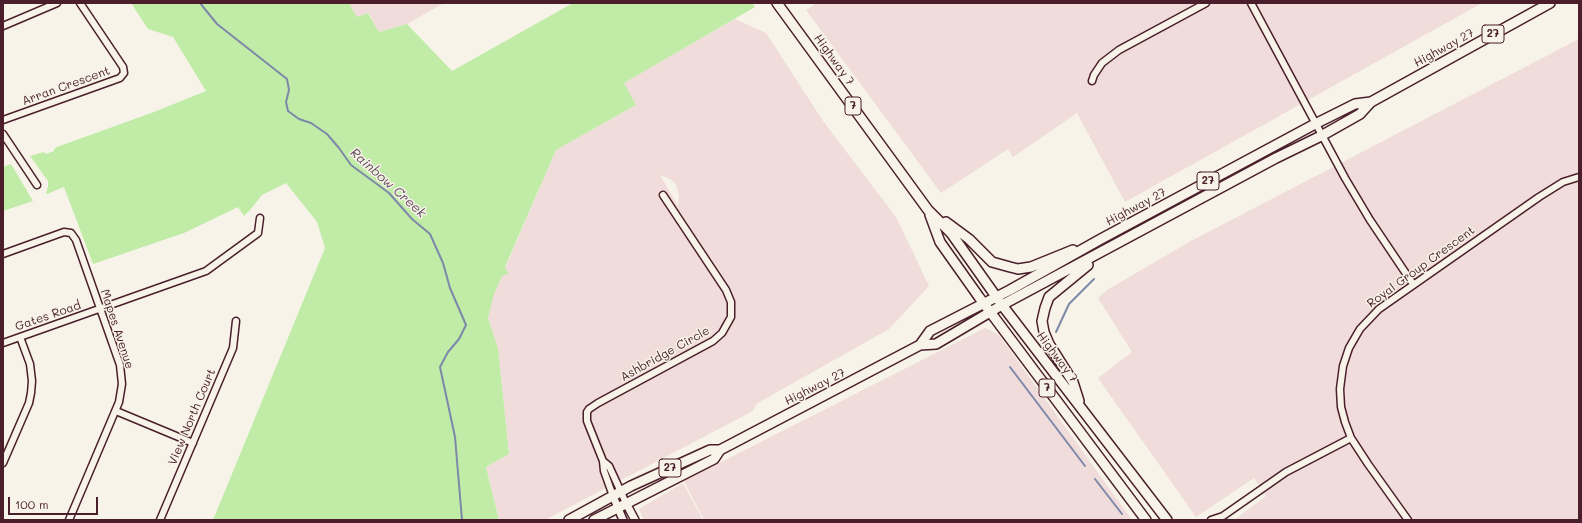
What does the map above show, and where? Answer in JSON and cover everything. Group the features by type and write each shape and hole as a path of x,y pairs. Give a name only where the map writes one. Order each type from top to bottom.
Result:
{"main road":[{"name":"Highway 7","path":"777,3 928,210 951,234 1002,305 1167,520"},
{"name":"Highway 27","path":"569,520 617,494 710,450 720,450 920,345 936,344 1002,305 1276,158 1322,136 1360,114 1371,102 1550,3"},
{"name":"Highway 27","path":"920,345 930,332 997,297 1100,239 1315,124 1355,104 1371,102"},
{"name":"Highway 7","path":"928,210 940,242 984,304 1146,520"},
{"path":"928,210 969,238 992,262 1018,269 1031,267 1100,239"},
{"path":"1083,410 1072,382 1049,344 1044,332 1042,321 1044,308 1049,297 1059,287 1107,250"},
{"name":"Highway 27","path":"594,520 714,459 720,450"}],"street":[{"path":"3,26 57,3"},
{"name":"Arran Crescent","path":"3,120 120,78 124,73 123,67 80,3"},
{"path":"1092,81 1097,69 1102,63 1119,50 1206,3"},
{"path":"1251,3 1315,124 1370,220 1413,284"},
{"path":"3,134 37,185"},
{"name":"Royal Group Crescent","path":"1408,520 1351,438 1341,407 1340,389 1343,366 1349,348 1360,329 1379,309 1539,197 1563,182 1579,177"},
{"name":"Ashbridge Circle","path":"617,494 609,466 604,461 586,421 588,409 713,341 722,334 731,317 731,302 726,290 663,195"},
{"name":"Gates Road","path":"3,343 206,271 258,233 260,218"},
{"name":"Mapes Avenue","path":"3,254 64,232 70,233 76,240 121,372 121,394 116,411 69,520"},
{"name":"View North Court","path":"160,520 233,348 236,321"},
{"path":"3,463 29,403 31,393 32,381 30,364 20,338"},
{"path":"116,411 193,443"},
{"path":"1211,520 1222,518 1286,472 1351,438"},
{"path":"617,494 622,505 635,520"},
{"path":"622,505 623,520"}],"shaded area":[{"path":"349,3 444,3 407,24 379,32 369,13 357,17"},
{"path":"817,3 1482,3 1125,202 1077,113 1013,157 1008,149 941,193 806,10"},
{"path":"735,19 766,33 823,121 896,217 929,286 889,329 756,404 753,411 545,520 499,520 486,467 509,454 498,348 488,318 494,294 556,150 636,105 623,83","holes":["660,175 670,179 676,184 679,195 678,206"]},
{"path":"1579,39 1579,520 1234,520 1266,496 1254,478 1196,517 1098,378 1132,352 1098,298 1107,290 1191,241"},
{"path":"985,328 999,335 1132,520 704,520 684,481"},
{"path":"683,483 703,520 644,520 639,509"}],"green space":[{"path":"131,3 349,3 357,17 368,13 379,32 407,24 452,71 573,3 752,3 755,7 624,83 636,105 556,150 505,267 508,274 502,276 494,294 488,318 498,348 509,454 486,467 499,520 213,520 325,248 317,222 286,183 262,195 244,216 238,207 184,233 93,264 64,187 47,194 48,181 30,156 44,152 46,154 54,151 57,147 154,112 206,91 173,37 148,29"},
{"path":"11,164 33,201 3,211 3,167"}],"waterway":[{"name":"Rainbow Creek","path":"200,3 217,24 287,79 289,90 286,102 288,111 299,119 311,123 327,134 351,165 389,193 412,219 430,234 443,263 450,288 466,325 459,339 448,352 440,367 455,437 462,520"},
{"path":"1056,332 1069,304 1094,279"},
{"path":"1010,367 1085,466"},
{"path":"1095,479 1122,514"}]}
